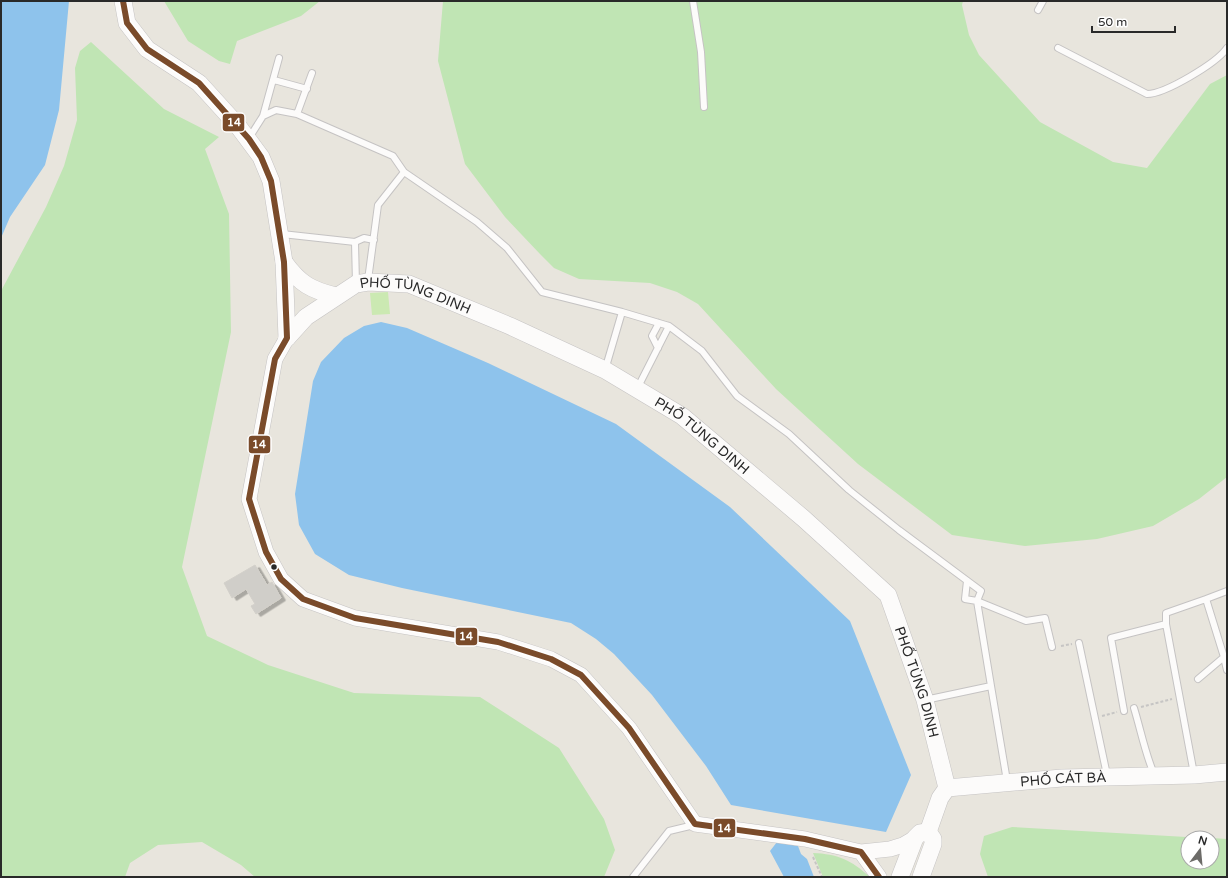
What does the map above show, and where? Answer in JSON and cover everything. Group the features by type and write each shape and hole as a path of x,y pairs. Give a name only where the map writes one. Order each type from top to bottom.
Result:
{"main road":[{"path":"123,1 127,23 147,50 199,84 248,139 261,157 271,181 278,234 284,262 287,338"},
{"path":"284,262 293,275 303,284 316,291 336,296"},
{"name":"PHỐ TÙNG DINH","path":"287,338 306,317 336,296 362,283 409,284 510,326 605,370 682,416 803,518 888,595 925,700 947,788"},
{"name":"PHỐ CÁT BÀ","path":"947,788 1007,784 1062,778 1194,775 1227,772"},
{"path":"900,877 940,798 947,788"},
{"path":"921,835 933,839 933,844 921,877"}],"street":[{"name":"PHỐ TÙNG DINH","path":"287,338 276,359 249,499 266,552 281,579 303,599 355,618 498,642 551,659 581,675 629,728 695,824"},
{"path":"695,824 805,839 861,852 890,849 903,845 921,835"},
{"path":"861,852 879,877"}],"lane":[{"path":"693,1 702,52 704,107"},
{"path":"1038,10 1043,1"},
{"path":"1058,48 1144,93 1150,94 1158,92 1208,66 1227,48"},
{"path":"248,139 263,116 279,58"},
{"path":"297,114 312,73"},
{"path":"274,80 307,89"},
{"path":"263,116 276,110 297,114 392,156 404,172 477,222 507,248 542,292 622,312 669,326 702,351 737,396 789,434 849,490 898,530 981,591 977,601 1007,784"},
{"path":"362,283 374,240 378,205 404,172"},
{"path":"278,234 355,242 364,238 374,240"},
{"path":"355,242 362,283"},
{"path":"605,370 622,312"},
{"path":"658,323 652,336 658,348"},
{"path":"637,389 669,326"},
{"path":"967,581 965,599 977,601 1026,621 1045,618 1052,647"},
{"path":"1194,775 1166,624 1166,613 1227,591"},
{"path":"1206,599 1227,670"},
{"path":"1124,710 1111,638 1166,624"},
{"path":"1079,644 1108,777"},
{"path":"1198,679 1224,657"},
{"path":"925,700 991,686"},
{"path":"1134,708 1145,745 1146,754 1155,776"},
{"path":"633,877 669,831 695,824"}],"path":[{"path":"1052,647 1079,644"},
{"path":"814,857 822,877"}],"green space":[{"path":"164,1 320,1 301,16 237,41 230,64 219,61 188,41"},
{"path":"443,1 963,1 962,5 969,35 979,55 1040,122 1113,162 1147,168 1210,84 1227,75 1227,477 1199,499 1153,526 1097,539 1025,546 952,535 858,464 776,389 698,304 677,292 650,283 579,279 554,268 540,254 505,217 465,164 438,61"},
{"path":"91,42 164,109 219,137 205,149 229,214 231,332 182,567 207,636 268,665 354,693 480,697 559,748 604,819 615,850 604,877 255,877 241,865 202,842 158,845 130,863 125,877 1,877 1,291 46,207 64,166 77,120 75,68 80,51"},
{"path":"388,292 390,314 372,315 370,293"},
{"path":"1012,827 1180,837 1180,870 1220,870 1220,839 1227,839 1227,877 988,877 980,854 984,836"},
{"path":"813,853 830,855 844,859 857,866 870,877 823,877"}],"water":[{"path":"1,1 69,1 59,110 45,165 10,217 1,238"},
{"path":"381,322 407,328 488,363 616,424 730,507 850,621 911,775 886,832 731,805 706,766 652,695 614,654 596,639 571,623 402,588 349,575 315,554 299,525 295,494 313,381 321,362 344,338 364,326"},
{"path":"777,842 798,846 801,854 807,859 814,877 784,877 770,851"}],"building":[{"path":"255,565 267,585 272,582 281,598 256,614 251,606 255,604 246,589 232,598 224,583"}],"transit line":[{"name":"14","path":"123,1 127,23 147,49 199,83 249,139 261,157 271,181 284,262 287,338 275,359 249,499 266,552 281,579 303,599 355,618 498,642 551,659 581,675 629,728 695,824 805,839 861,852 879,877"}]}
